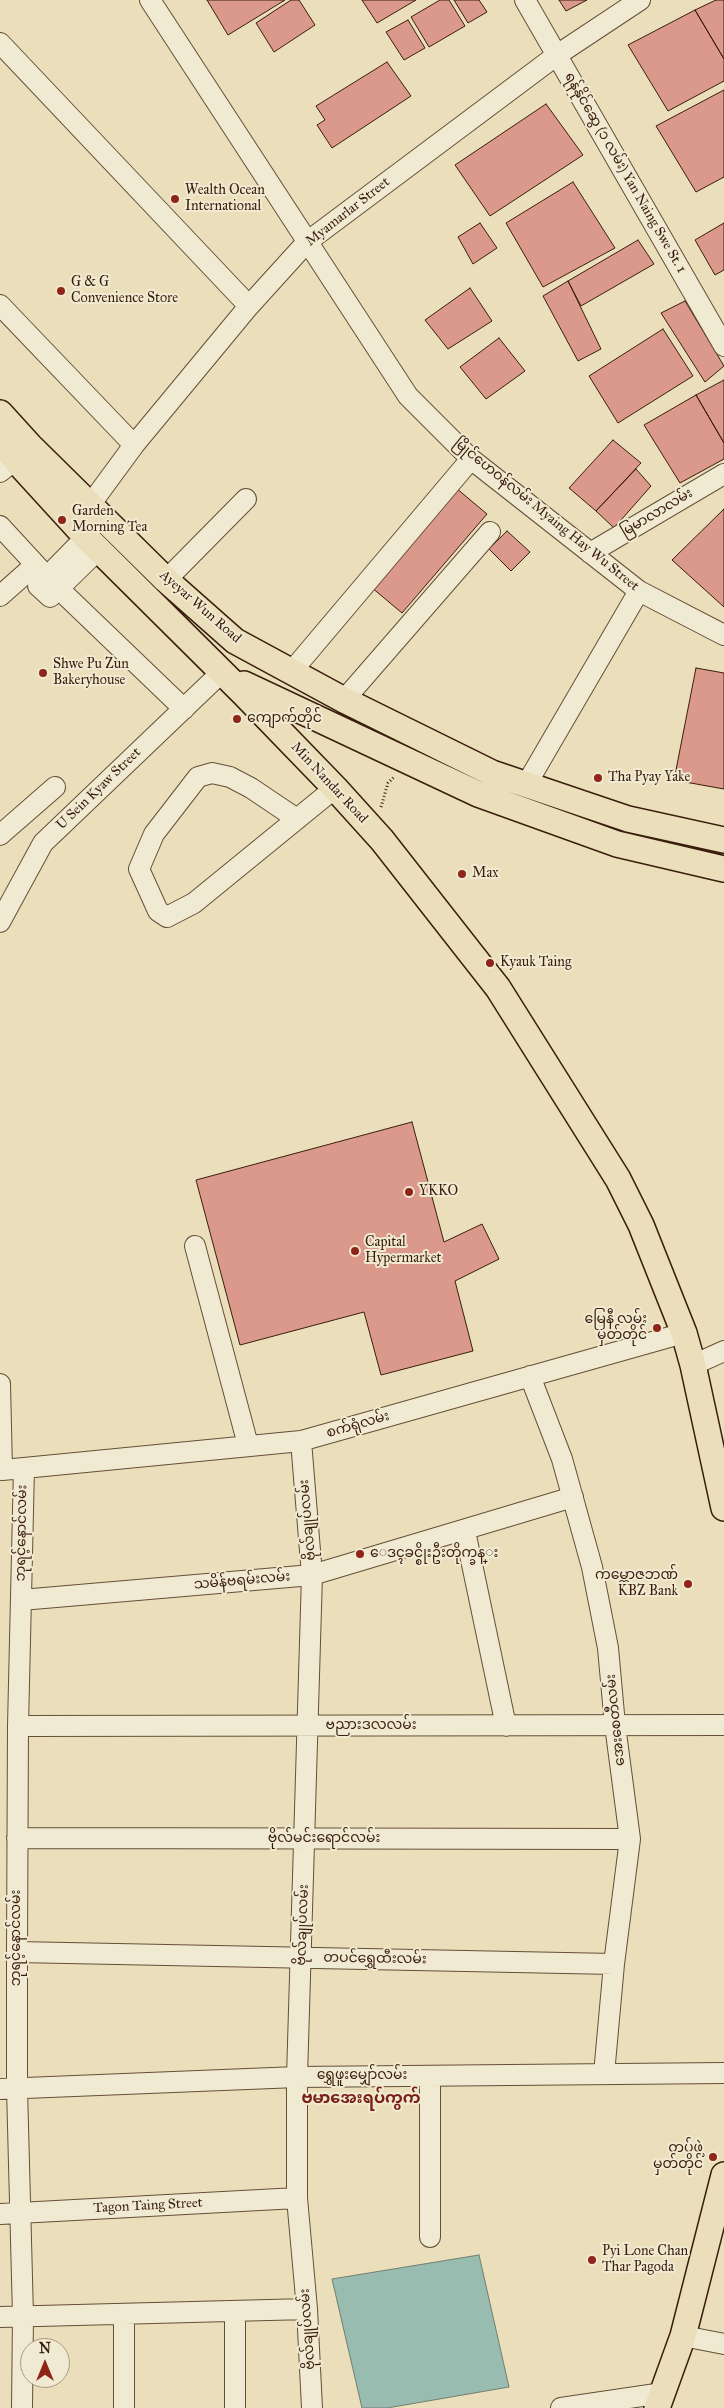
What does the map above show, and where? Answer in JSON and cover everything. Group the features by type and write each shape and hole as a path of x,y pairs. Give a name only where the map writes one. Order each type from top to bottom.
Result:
{"main road":[{"name":"Ayeyar Wun Road","path":"0,413 166,580 235,640 344,700 492,773 628,819 724,840"},
{"name":"Ayeyar Wun Road","path":"5,458 86,536 217,668 269,697 478,794 617,844 724,869"},
{"path":"217,668 235,640"},
{"name":"Min Nandar Road","path":"217,668 335,788 382,840 498,988 568,1097 618,1180 641,1225 684,1332 693,1364 724,1508"},
{"path":"660,2401 683,2336 724,2175"}],"street":[{"name":"မြိုင်ဟေဝန်လမ်း Myaing Hay Wu Street","path":"150,0 408,396 471,459 639,591 724,635"},
{"name":"ရန်နိုင်ဆွေ (၁ လမ်း) Yan Naing Swe St. 1","path":"525,0 724,346"},
{"name":"Myamarlar Street","path":"0,596 47,577 86,536 90,505 134,445 249,306 307,242 557,55 640,0"},
{"path":"0,43 249,306"},
{"path":"0,305 134,445"},
{"path":"292,671 471,459"},
{"name":"မြမာလာလမ်း","path":"590,553 724,474"},
{"path":"166,580 246,499"},
{"path":"0,526 47,577 184,709"},
{"path":"344,700 490,532"},
{"path":"526,785 639,591"},
{"name":"U Sein Kyaw Street","path":"0,922 43,843 184,709 217,668"},
{"path":"297,819 251,788 230,777 212,773 198,777 154,834 139,868 158,911 167,917 194,903 297,819 335,788"},
{"path":"0,835 55,787"},
{"path":"195,1246 248,1445"},
{"name":"စက်ရုံလမ်း","path":"24,1468 301,1441 684,1332"},
{"path":"693,1364 724,1351"},
{"name":"အေးစေတီလမ်း","path":"530,1376 562,1459 592,1567 608,1648 615,1725 630,1840 614,1964 604,2074"},
{"path":"0,1384 1,1470 24,1468"},
{"name":"ဗိုလ်ချုပ်လမ်း","path":"301,1441 312,1575 298,2077 297,2198 308,2309 312,2408"},
{"name":"ဘုရင့်နောင်လမ်း","path":"22,2408 23,2316 20,2214 8,2089 17,1952 18,1726 24,1468"},
{"name":"သမိန်ဗရမ်းလမ်း","path":"21,1600 312,1575 573,1497"},
{"path":"465,1530 506,1726"},
{"name":"ဗညားဒလလမ်း","path":"18,1726 724,1725"},
{"name":"ဗိုလ်မင်းရောင်လမ်း","path":"17,1838 630,1840"},
{"name":"တပင်ရွှေထီးလမ်း","path":"17,1952 614,1964"},
{"name":"ရွှေဖူးမျှော်လမ်း","path":"8,2089 298,2077 724,2073"},
{"path":"430,2076 430,2237"},
{"name":"Tagon Taing Street","path":"0,2214 297,2198"},
{"path":"0,2317 308,2309"},
{"path":"235,2311 235,2408"},
{"path":"124,2314 124,2408"},
{"path":"683,2336 724,2344"},
{"path":"561,2408 660,2401"}],"path":[{"path":"382,840 381,801 388,783 396,775 404,772 424,770"}],"water":[{"path":"479,2255 509,2387 387,2408 362,2408 332,2279"}],"building":[{"path":"207,0 285,0 228,35"},
{"path":"291,0 299,0 315,25 274,52 256,23"},
{"path":"362,0 416,0 377,23"},
{"path":"440,0 449,0 465,26 429,47 411,17"},
{"path":"454,0 479,0 487,12 468,23"},
{"path":"559,0 587,0 566,11"},
{"path":"716,0 724,0 724,59 695,10"},
{"path":"695,10 724,59 724,81 668,111 628,45"},
{"path":"408,20 425,48 404,60 386,32"},
{"path":"387,62 411,96 332,148 317,125 325,120 316,106"},
{"path":"724,90 724,177 696,192 656,126"},
{"path":"546,104 583,155 490,216 455,165"},
{"path":"573,182 615,248 543,287 506,223"},
{"path":"480,223 497,248 473,264 458,237"},
{"path":"724,223 724,270 715,275 695,240"},
{"path":"638,240 654,264 581,306 568,281"},
{"path":"568,281 601,349 578,361 543,296"},
{"path":"470,288 492,321 448,349 425,320"},
{"path":"685,301 724,366 705,382 661,313"},
{"path":"663,329 693,376 618,423 589,376"},
{"path":"499,338 525,371 486,399 460,367"},
{"path":"724,380 724,443 696,395"},
{"path":"696,395 724,443 724,459 680,483 644,425"},
{"path":"613,440 641,463 596,511 569,488"},
{"path":"636,469 651,486 614,528 596,511"},
{"path":"456,488 487,514 402,613 371,587"},
{"path":"724,509 724,607 672,560"},
{"path":"507,531 530,552 511,571 489,549"},
{"path":"696,668 724,673 724,789 674,780"},
{"name":"Capital Hypermarket","path":"412,1122 444,1242 482,1224 499,1259 455,1281 473,1351 381,1375 364,1312 240,1345 196,1180"}],"place":[{"name":"Wealth Ocean International","path":"175,199"},
{"name":"G & G Convenience Store","path":"61,291"},
{"name":"Garden Morning Tea","path":"62,520"},
{"name":"Shwe Pu Zun Bakeryhouse","path":"43,673"},
{"name":"ကျောက်တိုင်","path":"237,719"},
{"name":"Tha Pyay Yake","path":"598,778"},
{"name":"Max","path":"462,874"},
{"name":"Kyauk Taing","path":"490,963"},
{"name":"YKKO","path":"409,1192"},
{"name":"Capital Hypermarket","path":"355,1251"},
{"name":"မြေနီ လမ်း မှတ်တိုင်","path":"657,1328"},
{"name":"ေဒၚခင္စိုးဦးတိုက္ခန္း","path":"360,1554"},
{"name":"ကမ္ဘောဇဘဏ် KBZ Bank","path":"688,1584"},
{"name":"တပ်ဖွဲ့ မှတ်တိုင်","path":"713,2157"},
{"name":"Pyi Lone Chan Thar Pagoda","path":"592,2260"}],"district":[{"name":"ဗမာအေးရပ်ကွက်","path":"361,2099"}]}
